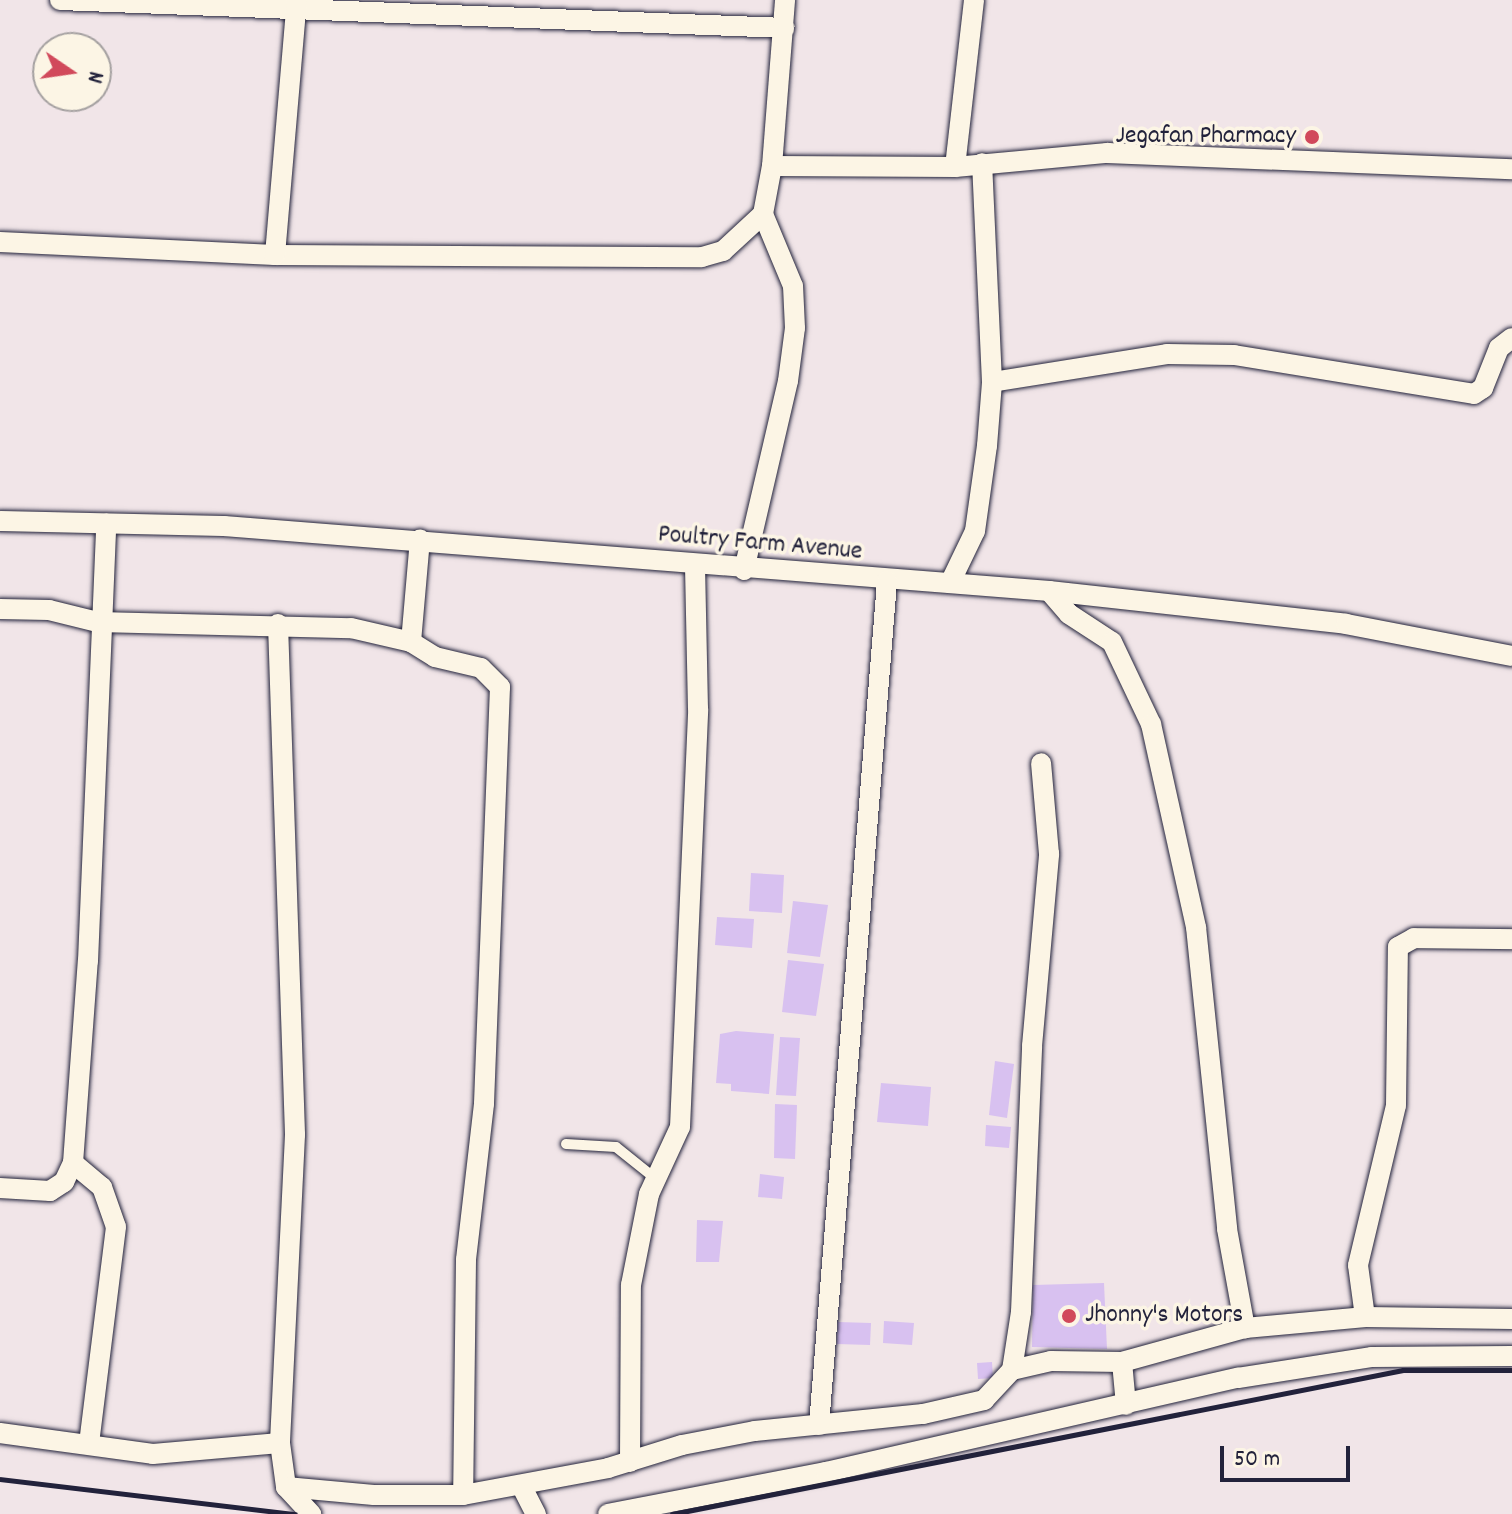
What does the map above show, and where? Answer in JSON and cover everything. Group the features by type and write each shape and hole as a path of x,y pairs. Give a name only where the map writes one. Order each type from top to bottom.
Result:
{"street":[{"path":"60,0 297,4 784,28"},
{"path":"744,570 788,381 795,328 793,286 763,214 772,166 785,0"},
{"path":"955,167 974,0"},
{"path":"275,255 297,4"},
{"path":"772,166 955,167 1107,153 1512,169"},
{"path":"950,583 975,531 992,382 982,163"},
{"path":"0,242 275,255 702,257 733,244 763,214"},
{"path":"992,382 1167,354 1234,355 1474,394 1483,388 1499,348 1512,338"},
{"name":"Poultry Farm Avenue","path":"0,521 106,523 420,539 695,566 1049,591 1346,624 1512,656"},
{"path":"0,1188 50,1191 64,1182 73,1163 88,961 98,622 106,523"},
{"path":"411,642 420,539"},
{"path":"630,1462 631,1285 656,1179 680,1127 698,709 695,566"},
{"path":"819,1425 887,581"},
{"path":"1049,591 1069,614 1112,642 1151,724 1196,927 1227,1229 1245,1328"},
{"path":"0,609 49,610 98,622 351,628 411,642 435,657 481,668 500,687 484,1104 466,1260 463,1495"},
{"path":"278,624 295,1135 280,1443 286,1487 311,1514"},
{"path":"1012,1370 1021,1312 1032,1046 1049,854 1041,763"},
{"path":"1365,1317 1358,1265 1396,1105 1398,947 1414,938 1512,939"},
{"path":"73,1163 102,1187 116,1227 89,1444"},
{"path":"286,1487 374,1495 463,1495 630,1462 682,1445 955,1407 984,1400 1012,1370 1051,1361 1122,1362 1245,1328 1365,1317 1512,1319"},
{"path":"608,1514 826,1472 961,1438 1126,1405 1238,1378 1372,1357 1512,1356"},
{"path":"1122,1362 1126,1405"},
{"path":"955,1407 961,1438"},
{"path":"0,1433 170,1454 280,1443"},
{"path":"521,1485 536,1514"}],"lane":[{"path":"566,1144 616,1147 656,1179"}],"building":[{"path":"751,873 784,875 782,913 749,911"},
{"path":"793,901 828,905 820,957 787,953"},
{"path":"717,917 754,919 752,948 715,945"},
{"path":"788,960 824,964 816,1016 782,1012"},
{"path":"736,1031 774,1034 769,1094 731,1091 731,1084 716,1083 720,1034"},
{"path":"780,1037 800,1038 796,1096 776,1095"},
{"path":"995,1061 1014,1064 1007,1118 989,1115"},
{"path":"881,1083 931,1087 928,1126 877,1122"},
{"path":"775,1104 797,1105 795,1159 774,1158"},
{"path":"986,1125 1011,1127 1009,1148 985,1146"},
{"path":"760,1174 784,1177 782,1199 758,1197"},
{"path":"697,1220 723,1221 719,1262 696,1262"},
{"name":"Jhonny's Motors","path":"1104,1283 1107,1349 1032,1347 1033,1285"},
{"path":"884,1321 914,1323 912,1345 883,1343"},
{"path":"838,1322 871,1323 870,1345 837,1344"},
{"path":"992,1362 993,1378 978,1379 977,1363"}],"railway":[{"path":"672,1514 1403,1370 1512,1370"},
{"path":"0,1479 295,1514"}],"place":[{"name":"Jegafan Pharmacy","path":"1312,137"},
{"name":"Jhonny's Motors","path":"1069,1316"}]}
